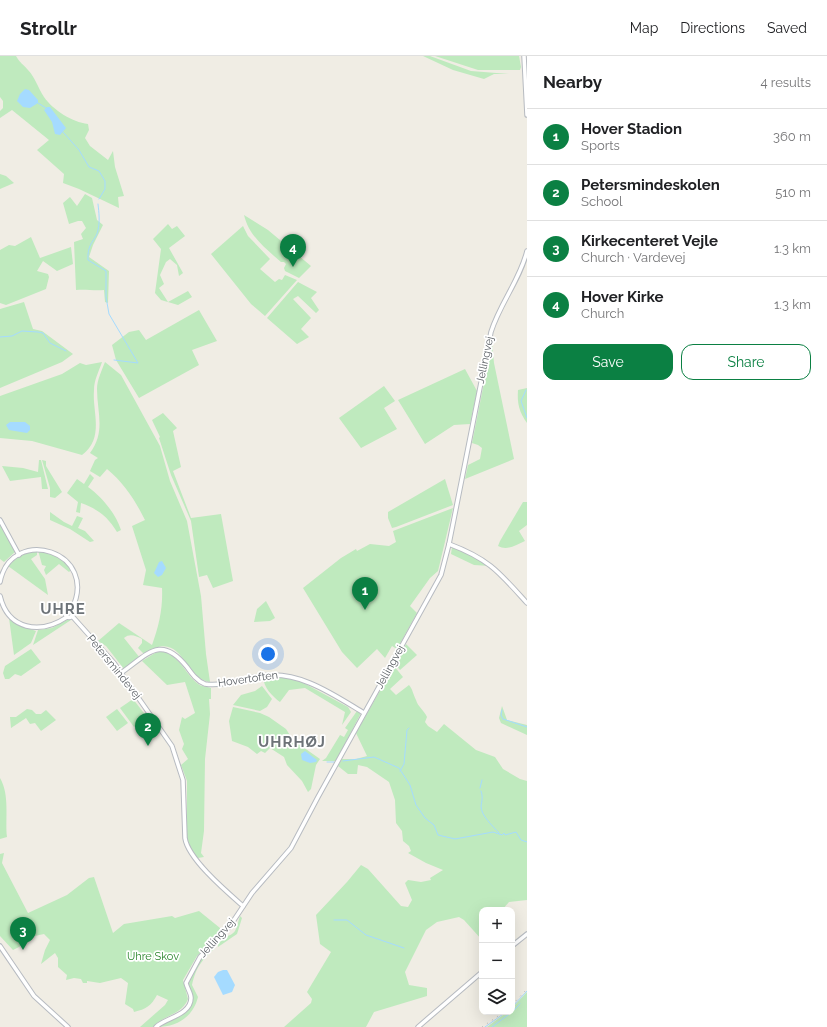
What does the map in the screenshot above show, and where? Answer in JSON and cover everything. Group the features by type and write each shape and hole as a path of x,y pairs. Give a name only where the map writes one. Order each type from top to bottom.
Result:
{"street":[{"path":"524,56 527,115"},
{"name":"Jellingvej","path":"156,1027 178,1014 189,1004 190,997 186,983 195,963 230,926 253,892 292,848 364,713 441,575 449,544 491,332 497,315 522,271 527,251"},
{"path":"0,520 19,555"},
{"path":"449,544 473,554 489,563 527,603"},
{"path":"0,582 6,566 19,555 31,550 46,550 57,554 66,560 75,573 78,583 77,596 71,611 72,616 50,626 38,628 26,626 6,611 0,596"},
{"path":"67,617 66,611 71,611"},
{"name":"Petersmindevej","path":"72,616 121,673 163,732 178,760 184,787 185,838 188,849 213,879 243,906"},
{"name":"Hovertoften","path":"121,673 152,652 166,650 176,654 198,680 204,684 271,674 290,675 302,679 364,713"},
{"path":"515,944 527,934"},
{"path":"0,946 34,996 68,1027"},
{"path":"418,1027 479,975"}],"green space":[{"path":"0,56 16,56 35,79 44,97 52,106 69,118 88,124 89,130 85,138 90,146 108,160 113,151 115,167 124,196 118,197 119,208 63,183 64,174 37,150 49,140 12,110 0,118 0,111 3,108 3,101 0,97"},
{"path":"423,56 430,56 471,71 509,74 494,74 484,79 453,70"},
{"path":"435,56 519,56 521,67 520,70 478,70"},
{"path":"0,174 6,176 14,183 0,189"},
{"path":"85,194 92,198 97,220 103,225 89,257 109,271 108,303 105,302 104,290 76,290 74,242 83,239 81,234 86,228 82,221 69,224 63,203 70,197 77,206"},
{"path":"244,215 268,230 311,266 299,278 285,271 284,268 286,264 281,262 258,241 246,222"},
{"path":"168,224 172,229 177,226 185,236 169,248 183,273 179,276 177,265 170,259 166,262 160,275 164,284 159,288 168,302 188,291 192,297 178,305 161,300 155,293 161,249 153,239"},
{"path":"243,226 248,236 270,259 260,269 275,282 279,279 282,280 285,275 297,280 265,316 251,304 211,254"},
{"path":"31,237 40,258 71,247 73,264 57,271 43,261 37,271 48,274 49,277 46,289 6,305 0,303 0,250 9,245 15,246"},
{"path":"298,282 317,292 311,298 319,310 316,313 298,296 293,299 311,318 301,329 309,337 297,344 267,318"},
{"path":"24,302 33,329 42,331 73,354 62,362 0,388 0,309"},
{"path":"199,310 217,341 192,350 199,365 139,398 116,360 112,345 129,332 139,330 146,340"},
{"path":"492,343 494,363 514,459 465,479 468,465 480,459 482,448 472,443"},
{"path":"102,362 94,386 95,433 89,448 82,455 32,441 0,438 0,396 62,374 80,363 86,365"},
{"path":"105,362 121,375 160,446 170,481 187,521 201,596 210,682 201,679 194,673 175,650 167,647 157,647 144,654 138,648 142,643 142,639 133,636 126,636 124,638 140,658 124,669 106,646 98,641 119,623 152,645 157,631 162,603 162,588 143,585 146,570 132,526 145,520 129,492 113,474 107,469 100,477 90,471 95,460 98,458 90,453 98,437 100,422 97,386"},
{"path":"465,369 477,391 470,424 454,425 425,444 398,400"},
{"path":"384,386 395,401 384,408 397,429 361,448 339,418"},
{"path":"527,388 527,423 520,411 518,403 518,390"},
{"path":"163,413 177,428 173,431 181,467 173,471 191,518 221,514 233,581 213,588 207,575 199,577 191,521 171,475 159,438 160,437 152,420"},
{"path":"39,460 41,460 48,489 42,489 41,477 10,481 2,466 23,468 38,472"},
{"path":"42,460 46,461 46,466 62,492 55,498 50,497 50,488"},
{"path":"90,474 94,478 88,487 108,506 116,518 121,530 117,532 102,514 87,505 81,503 80,513 76,512 78,502 67,493 77,479 84,484"},
{"path":"445,479 453,505 392,528 388,518 388,512"},
{"path":"523,502 527,502 527,525 519,531 525,541 508,548 498,546 500,541"},
{"path":"453,508 438,571 430,578 410,606 417,613 397,649 392,646 385,658 377,649 357,668 342,652 303,588 341,558 356,549 357,551 370,544 389,546 396,542 393,531"},
{"path":"50,512 72,526 77,516 83,518 78,528 85,531 94,541 90,542 70,529 50,520"},
{"path":"0,523 15,552 4,562 0,559"},
{"path":"452,547 477,557 490,566 474,565 451,554"},
{"path":"37,550 37,555 31,559 45,579 48,595 8,566 20,555"},
{"path":"38,550 58,555 72,569 69,572 59,564 46,575 44,570 46,566 42,565"},
{"path":"266,601 275,618 270,621 254,622 257,609"},
{"path":"9,618 21,626 36,631 31,643 14,655"},
{"path":"67,620 71,620 33,645 38,630 52,628"},
{"path":"406,644 417,655 400,670 396,665"},
{"path":"31,649 41,662 21,676 15,674 9,679 5,679 3,673 5,666"},
{"path":"162,651 178,660 193,679 199,684 211,688 205,759 204,831 201,853 204,857 198,858 190,849 187,841 187,781 181,765 188,759 182,749 184,744 179,730 182,717 185,719 195,713 185,682 167,685 142,661 155,653"},
{"path":"394,666 403,677 390,689 396,695 409,685 418,705 427,717 425,722 428,726 437,732 444,724 476,750 495,757 503,769 520,779 527,781 527,900 509,902 505,907 479,907 479,937 464,920 459,917 437,922 426,930 405,972 409,985 427,988 427,996 374,1012 366,1027 284,1027 311,1003 312,999 307,992 331,952 320,944 316,915 361,865 368,869 401,906 408,907 412,900 405,883 408,880 421,882 431,880 430,878 443,870 408,853 411,851 409,846 403,841 402,831 396,823 395,800 389,782 367,767 358,765 357,774 348,774 338,766 342,759 356,759 367,756 356,733"},
{"path":"275,676 298,680 348,707 351,712 342,725 345,712 305,688 289,690 280,702 269,691 265,685 263,677"},
{"path":"262,686 272,699 267,707 260,711 233,705 241,695 255,691"},
{"path":"133,699 147,717 134,727 120,708"},
{"path":"502,706 507,720 527,725 527,735 501,723 499,718"},
{"path":"233,707 260,713 269,717 286,729 293,740 320,759 316,765 311,789 308,792 302,781 287,765 284,757 270,748 265,753 261,751 257,754 248,747 232,741 229,721"},
{"path":"27,709 32,710 36,714 41,714 46,710 56,720 41,731 35,723 30,724 26,718 11,728 10,717 16,717"},
{"path":"117,709 128,723 117,731 106,717"},
{"path":"357,711 361,713 336,761 322,761 326,758 340,735 344,737 348,730 345,728"},
{"path":"0,778 6,799 7,837 0,839"},
{"name":"Uhre Skov","path":"4,853 2,863 28,913 67,895 89,878 94,877 113,933 124,924 172,916 175,918 199,911 220,928 221,933 197,956 183,980 188,999 185,1004 177,1012 157,1023 153,1027 140,1027 165,1005 168,1000 157,995 153,1002 148,1006 142,1010 134,1012 133,1009 125,1004 128,983 121,978 100,983 87,981 87,983 83,983 81,979 74,978 66,980 67,975 58,967 58,958 55,953 41,964 50,940 44,934 30,937 19,947 13,950 0,936 0,854"},
{"path":"240,916 242,918 237,934 218,947 222,939 235,931"},
{"path":"213,947 215,948 206,956 195,973 192,985 198,997 192,1010 183,1020 177,1023 164,1027 157,1027 176,1017 190,1005 188,985 189,978 201,957"},
{"path":"527,992 527,1027 487,1027 503,1015 515,1015 515,1005"}],"water":[{"path":"25,89 29,90 38,100 38,103 30,108 23,107 17,101 20,94"},
{"path":"47,107 50,107 66,128 60,135 55,134 52,122 44,110"},
{"path":"10,422 25,422 30,426 30,430 27,433 9,430 6,425"},
{"path":"162,561 166,568 162,575 158,577 154,573 159,562"},
{"path":"305,751 317,760 316,762 310,763 302,760 301,754"},
{"path":"227,970 235,985 232,992 223,995 214,977 218,972"}],"waterway":[{"path":"38,103 46,108"},
{"path":"63,132 79,150 89,167 99,171 105,181 105,189 99,199"},
{"path":"98,204 99,227 97,234 90,245 88,260 106,271 106,297 109,314 138,363 114,360"},
{"path":"0,337 12,336 22,331 43,333 50,343 66,351"},
{"path":"526,390 521,401 527,418"},
{"path":"502,710 501,715 503,719 527,727"},
{"path":"400,771 404,764 407,730 409,728"},
{"path":"343,761 374,757 399,768 410,785 416,805 425,818 434,825 438,835 455,839 493,832 502,835 504,833 505,835 516,832 521,840 527,842"},
{"path":"327,762 334,762"},
{"path":"480,788 482,780"},
{"path":"481,791 481,806 483,813 499,833"},
{"path":"334,920 347,920 366,935 404,948"},
{"path":"515,1004 527,991"},
{"path":"515,1009 520,1004"},
{"path":"485,1027 502,1015"},
{"path":"492,1027 508,1015"}],"railway":[{"path":"515,1002 527,989"},
{"path":"482,1027 500,1015"}],"place":[{"name":"Hover Kirke","path":"293,267"},
{"name":"Hover Stadion","path":"365,610"},
{"name":"Petersmindeskolen","path":"148,746"},
{"name":"Kirkecenteret Vejle","path":"23,950"}],"district":[{"name":"UHRE","path":"63,609"},
{"name":"UHRHØJ","path":"292,742"}]}
